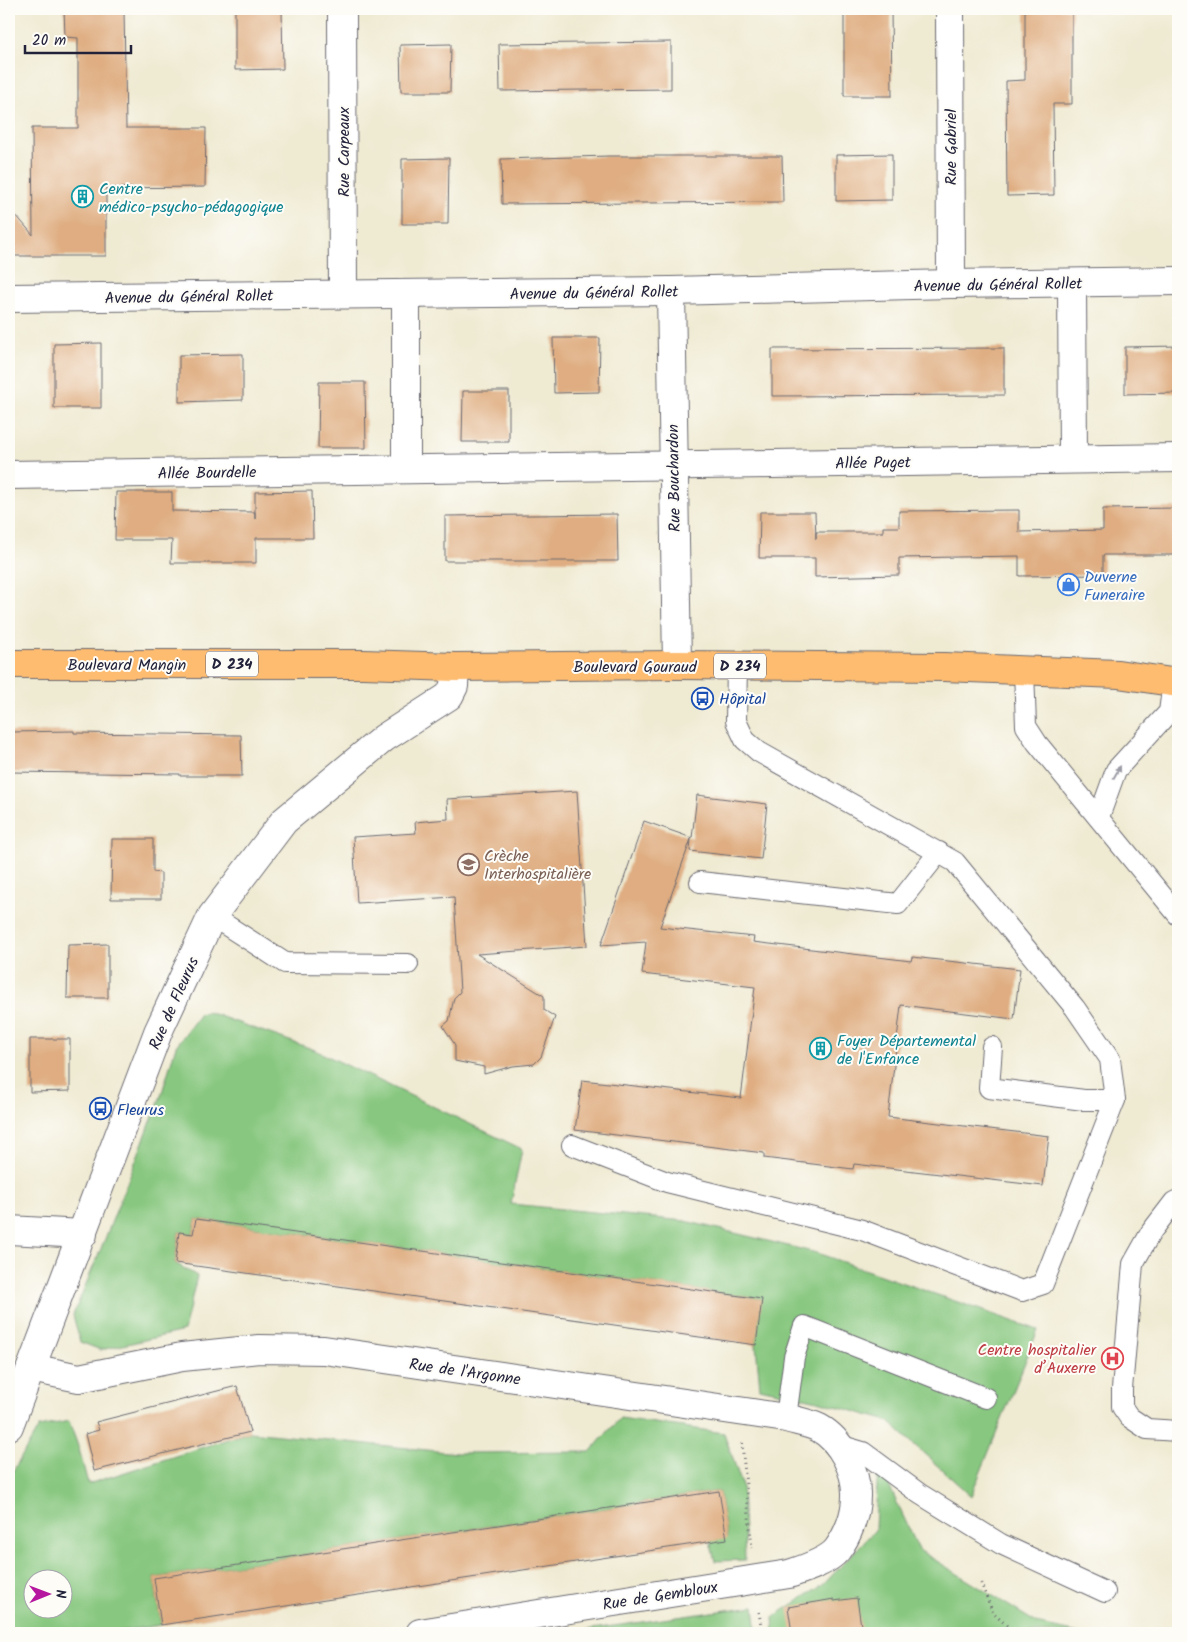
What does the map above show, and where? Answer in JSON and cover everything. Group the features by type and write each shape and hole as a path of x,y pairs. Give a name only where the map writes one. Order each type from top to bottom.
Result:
{"main road":[{"name":"Boulevard Mangin","path":"9,664 363,664 455,667"},
{"name":"Boulevard Gouraud","path":"455,667 944,667 1024,670"},
{"name":"D 234","path":"1024,670 1118,674 1176,683"}],"street":[{"name":"Rue Carpeaux","path":"342,9 343,294"},
{"name":"Rue Gabriel","path":"950,9 950,284"},
{"name":"Avenue du Général Rollet","path":"9,298 671,291 1178,281"},
{"path":"1072,283 1073,459"},
{"name":"Rue Bouchardon","path":"671,291 677,666"},
{"path":"406,294 406,469"},
{"name":"Allée Puget","path":"673,465 1178,458"},
{"name":"Allée Bourdelle","path":"9,475 673,465"},
{"name":"Rue de Fleurus","path":"9,1426 158,1032 212,916 284,821 384,738 449,696 454,686 455,667"},
{"path":"9,1230 83,1234"},
{"name":"Rue de l'Argonne","path":"31,1368 79,1378 192,1356 259,1349 324,1350 786,1418 819,1428 839,1445 852,1470 856,1496"},
{"name":"Rue de Gembloux","path":"420,1633 789,1574 813,1566 836,1552 850,1527 856,1496"}],"lane":[{"path":"572,1145 668,1182 862,1230 1022,1292 1043,1284 1115,1100 1110,1059 1075,1008 955,862 759,752 745,740 736,721 737,666"},
{"path":"1024,670 1026,726 1037,743 1178,915"},
{"path":"1099,817 1116,770 1168,712 1176,683"},
{"path":"700,882 898,904 939,852"},
{"path":"212,916 285,963 408,964"},
{"path":"992,1047 989,1088 1084,1100 1115,1100"},
{"path":"1178,1200 1174,1202 1151,1232 1133,1264 1122,1389 1122,1407 1129,1417 1147,1429 1178,1431"},
{"path":"786,1418 794,1357 804,1326 986,1398"},
{"path":"839,1445 863,1452 920,1494 1001,1544 1105,1592"}],"path":[{"path":"740,1412 754,1579 762,1633"},
{"path":"981,1583 993,1612 1015,1633"}],"green space":[{"path":"208,1012 315,1050 522,1149 511,1204 685,1221 817,1253 1038,1330 971,1496 888,1421 818,1401 760,1388 756,1345 761,1299 196,1219 193,1234 179,1232 175,1263 197,1276 184,1331 101,1350 80,1342 73,1315 161,1096 176,1046 200,1014"},
{"path":"620,1418 724,1433 742,1485 745,1560 715,1561 710,1541 727,1538 719,1491 154,1578 161,1625 107,1633 9,1633 9,1478 39,1427 69,1421 88,1484 250,1432 456,1453 590,1452"},
{"path":"878,1462 919,1550 1040,1625 1079,1633 774,1633 773,1617 823,1585 875,1530"},
{"path":"754,1606 757,1633 564,1633 748,1607"}],"building":[{"name":"Centre médico-psycho-pédagogique","path":"64,9 124,10 126,128 206,128 205,187 106,188 106,256 9,256 9,207 33,235 32,128 78,128 78,38 65,37"},
{"path":"235,9 282,9 283,69 235,70"},
{"path":"844,9 891,9 892,96 844,96"},
{"path":"1025,9 1072,9 1072,104 1053,104 1054,195 1007,196 1006,81 1025,80"},
{"path":"671,42 671,89 500,91 499,44"},
{"path":"451,44 450,92 401,92 400,45"},
{"path":"892,154 892,200 836,201 836,155"},
{"path":"609,156 782,156 783,202 502,204 501,159"},
{"path":"449,158 448,224 402,224 402,159"},
{"path":"553,338 600,338 599,392 554,393"},
{"path":"101,343 101,408 54,408 54,344"},
{"path":"1178,346 1178,393 1125,394 1125,347"},
{"path":"1004,348 1004,395 772,396 772,349"},
{"path":"243,354 243,400 179,402 179,355"},
{"path":"319,382 365,382 366,448 318,448"},
{"path":"463,391 509,391 509,442 462,442"},
{"path":"312,491 313,538 256,538 256,563 171,563 172,540 115,540 116,492 172,492 172,511 255,512 255,492"},
{"path":"1178,508 1178,555 1103,555 1103,575 1019,576 1019,556 899,558 899,575 815,577 815,558 759,558 760,512 815,512 816,539 816,532 883,532 883,527 899,527 899,511 1019,510 1019,532 1103,530 1103,509"},
{"path":"617,514 618,561 445,561 445,516"},
{"path":"74,731 74,733 241,735 242,776 9,772 9,732"},
{"name":"Crèche Interhospitalière","path":"577,791 587,946 477,954 544,996 544,1010 555,1017 541,1057 534,1064 513,1066 484,1074 484,1067 455,1061 455,1045 443,1026 449,1021 454,998 460,992 454,897 357,903 353,837 416,833 415,822 448,819 447,799"},
{"name":"Foyer Départemental de l'Enfance","path":"697,795 767,804 761,859 690,851 691,839 660,927 754,937 753,942 911,961 912,957 1020,969 1014,1019 901,1005 888,1117 1049,1136 1043,1186 854,1164 853,1169 764,1158 764,1153 575,1130 582,1080 741,1098 755,987 642,974 646,942 601,945 644,821 692,838"},
{"path":"112,839 153,839 153,872 161,873 161,899 111,899"},
{"path":"108,944 108,998 67,998 68,945"},
{"path":"30,1039 70,1039 70,1091 30,1092"},
{"path":"196,1219 762,1299 756,1345 175,1263 179,1232 193,1234"},
{"path":"237,1386 250,1432 94,1471 85,1434 99,1430 96,1422"},
{"path":"719,1491 727,1539 161,1625 154,1578"},
{"path":"857,1598 862,1633 792,1633 788,1607 834,1599 834,1601"}],"place":[{"name":"Centre médico-psycho-pédagogique","path":"83,197"},
{"name":"Duverne Funeraire","path":"1068,585"},
{"name":"Hôpital","path":"703,698"},
{"name":"Crèche Interhospitalière","path":"468,864"},
{"name":"Foyer Départemental de l'Enfance","path":"821,1049"},
{"name":"Fleurus","path":"101,1109"},
{"name":"Centre hospitalier d’Auxerre","path":"1112,1358"}]}
